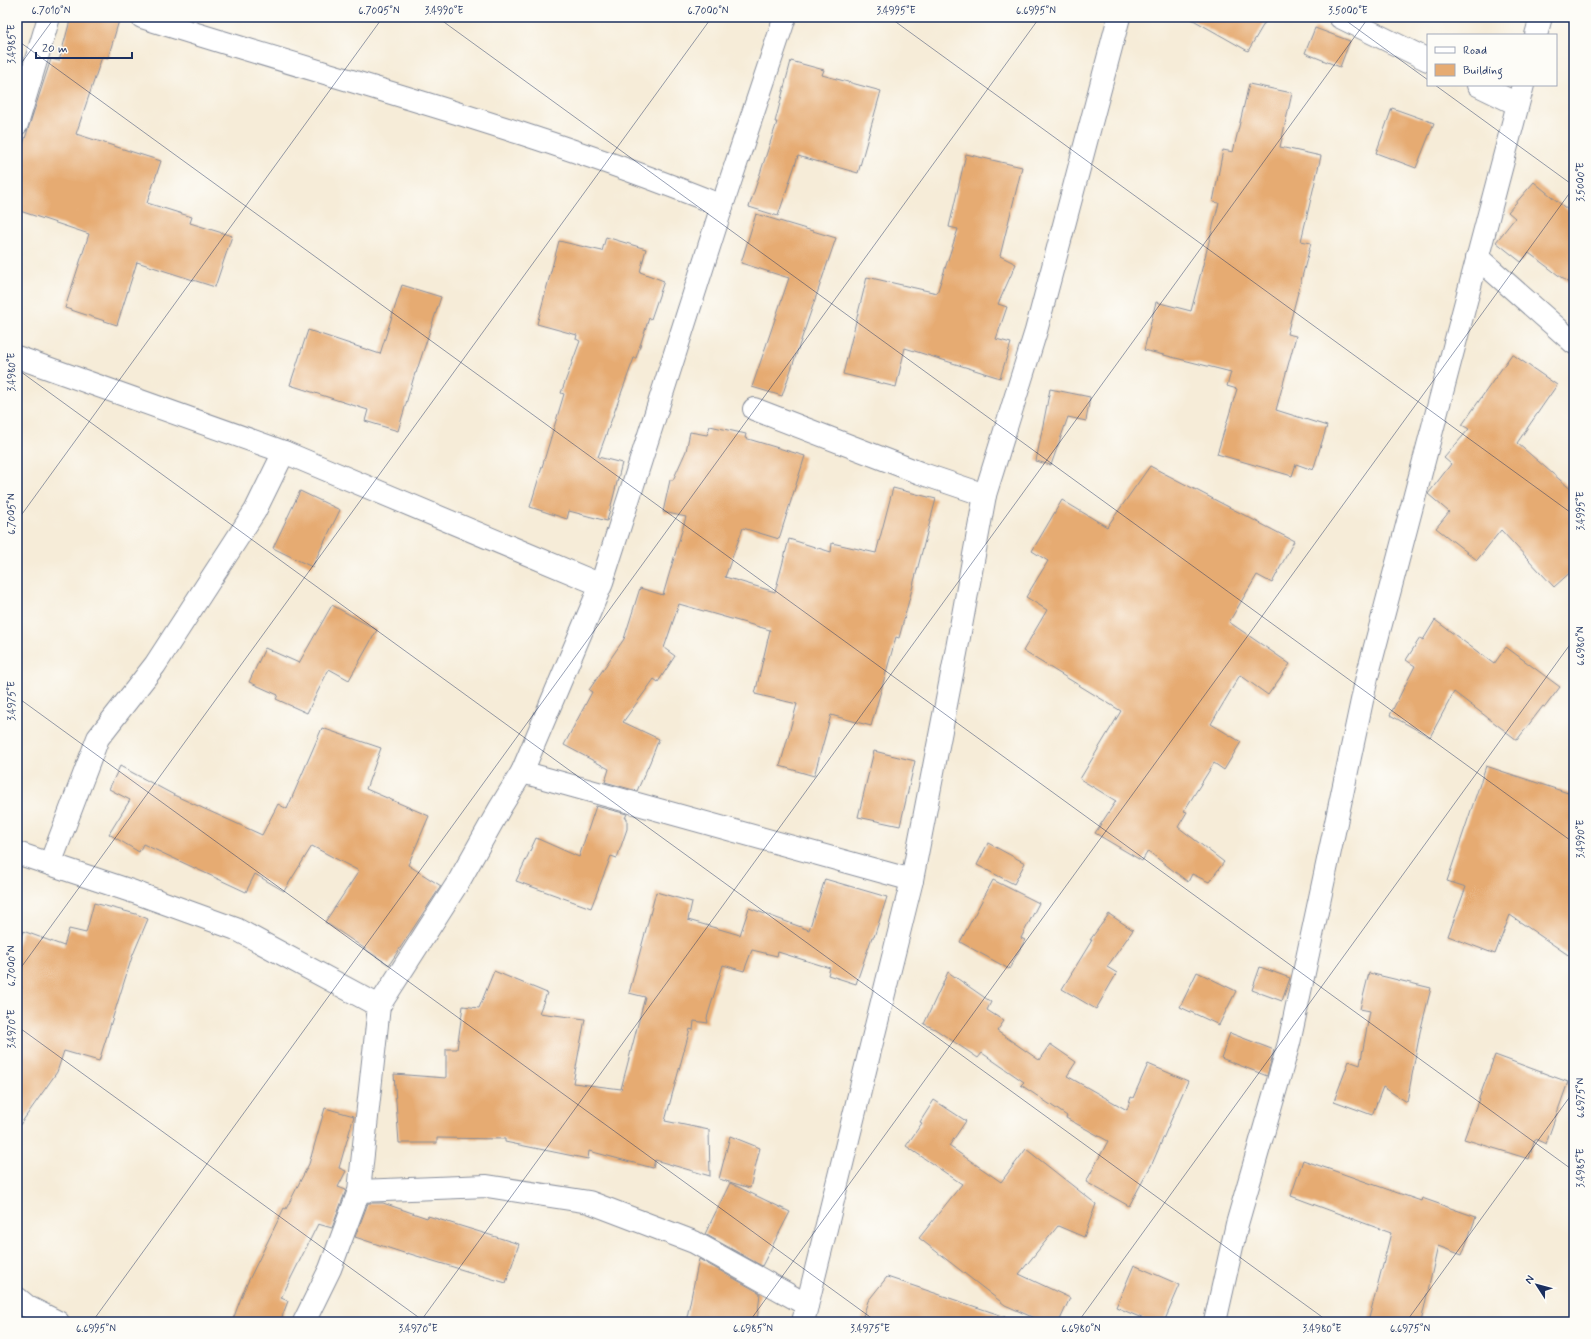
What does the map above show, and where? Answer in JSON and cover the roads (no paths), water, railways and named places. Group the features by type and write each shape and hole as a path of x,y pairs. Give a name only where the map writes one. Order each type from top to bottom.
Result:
{"street":[{"path":"17,124 49,17"},
{"path":"142,17 369,85 440,109 583,153 660,181 722,206"},
{"path":"304,1322 330,1269 359,1191 380,1006 459,881 522,772 601,585 722,206 785,17"},
{"path":"359,1191 487,1186 589,1202 694,1242 805,1314 912,880 985,495 1036,332 1119,17"},
{"path":"1340,17 1427,60"},
{"path":"1536,34 1541,17"},
{"path":"1216,1322 1237,1224 1289,1043 1367,677 1520,95 1482,86"},
{"path":"1477,257 1574,343"},
{"path":"17,357 284,452 601,585"},
{"path":"754,409 920,473 985,495"},
{"path":"50,864 98,738 155,665 255,511 284,452"},
{"path":"522,772 912,880"},
{"path":"17,853 236,929 380,1006"},
{"path":"17,1298 28,1307 58,1322"}]}
